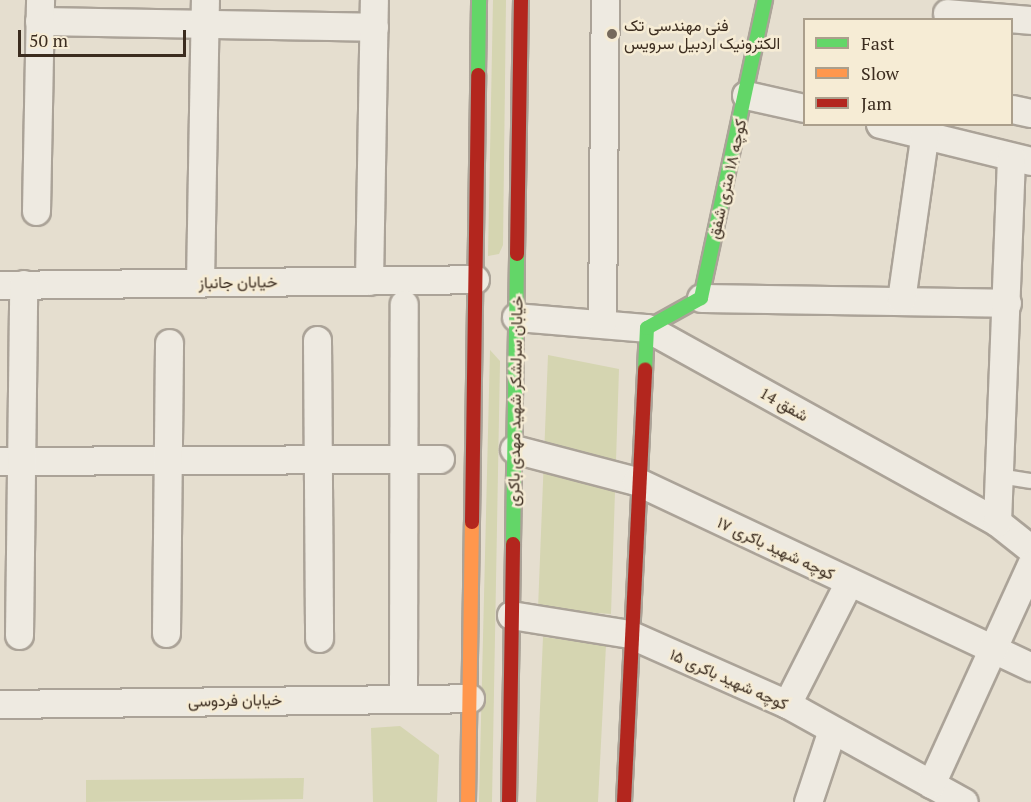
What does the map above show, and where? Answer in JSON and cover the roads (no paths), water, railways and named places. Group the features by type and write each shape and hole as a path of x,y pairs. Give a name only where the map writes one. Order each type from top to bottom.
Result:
{"main road":[{"name":"خیابان سرلشکر شهید مهدی باکری","path":"480,0 496,298 514,449 509,802"},
{"name":"خیابان سرلشکر شهید مهدی باکری","path":"468,802 470,698 496,298 521,0"},
{"name":"کوچه ۱۸ متری شفق","path":"701,298 765,0"},
{"path":"624,802 636,481 647,328 701,298"}],"street":[{"path":"369,281 374,0"},
{"path":"602,323 605,0"},
{"path":"36,211 39,10 205,12 374,27"},
{"path":"947,11 1012,18"},
{"path":"200,283 205,12"},
{"path":"1013,18 1031,20"},
{"path":"746,95 803,108"},
{"path":"1013,109 1031,113"},
{"path":"898,126 925,129 1021,160 1007,303 997,522"},
{"path":"901,300 925,129"},
{"name":"خیابان جانباز","path":"11,285 369,281 496,298"},
{"path":"11,285 10,461 19,635"},
{"name":"شفق 14","path":"496,298 602,323 647,328 997,522 1031,549"},
{"path":"701,298 1007,303"},
{"path":"403,698 404,304"},
{"path":"317,339 315,459 319,638"},
{"path":"166,633 169,343"},
{"name":"کوچه شهید باکری ۱۷","path":"514,449 636,481 1031,667"},
{"path":"10,461 440,459"},
{"path":"931,784 994,651 1031,565"},
{"path":"787,704 849,582"},
{"name":"کوچه شهید باکری ۱۵","path":"511,615 629,634 787,704 964,802"},
{"name":"خیابان فردوسی","path":"0,704 470,698"},
{"path":"808,802 832,730"}],"lane":[{"path":"999,476 1031,481"}],"place":[{"name":"فنی مهندسی تک الکترونیک اردبیل سرویس","path":"612,34"}]}
